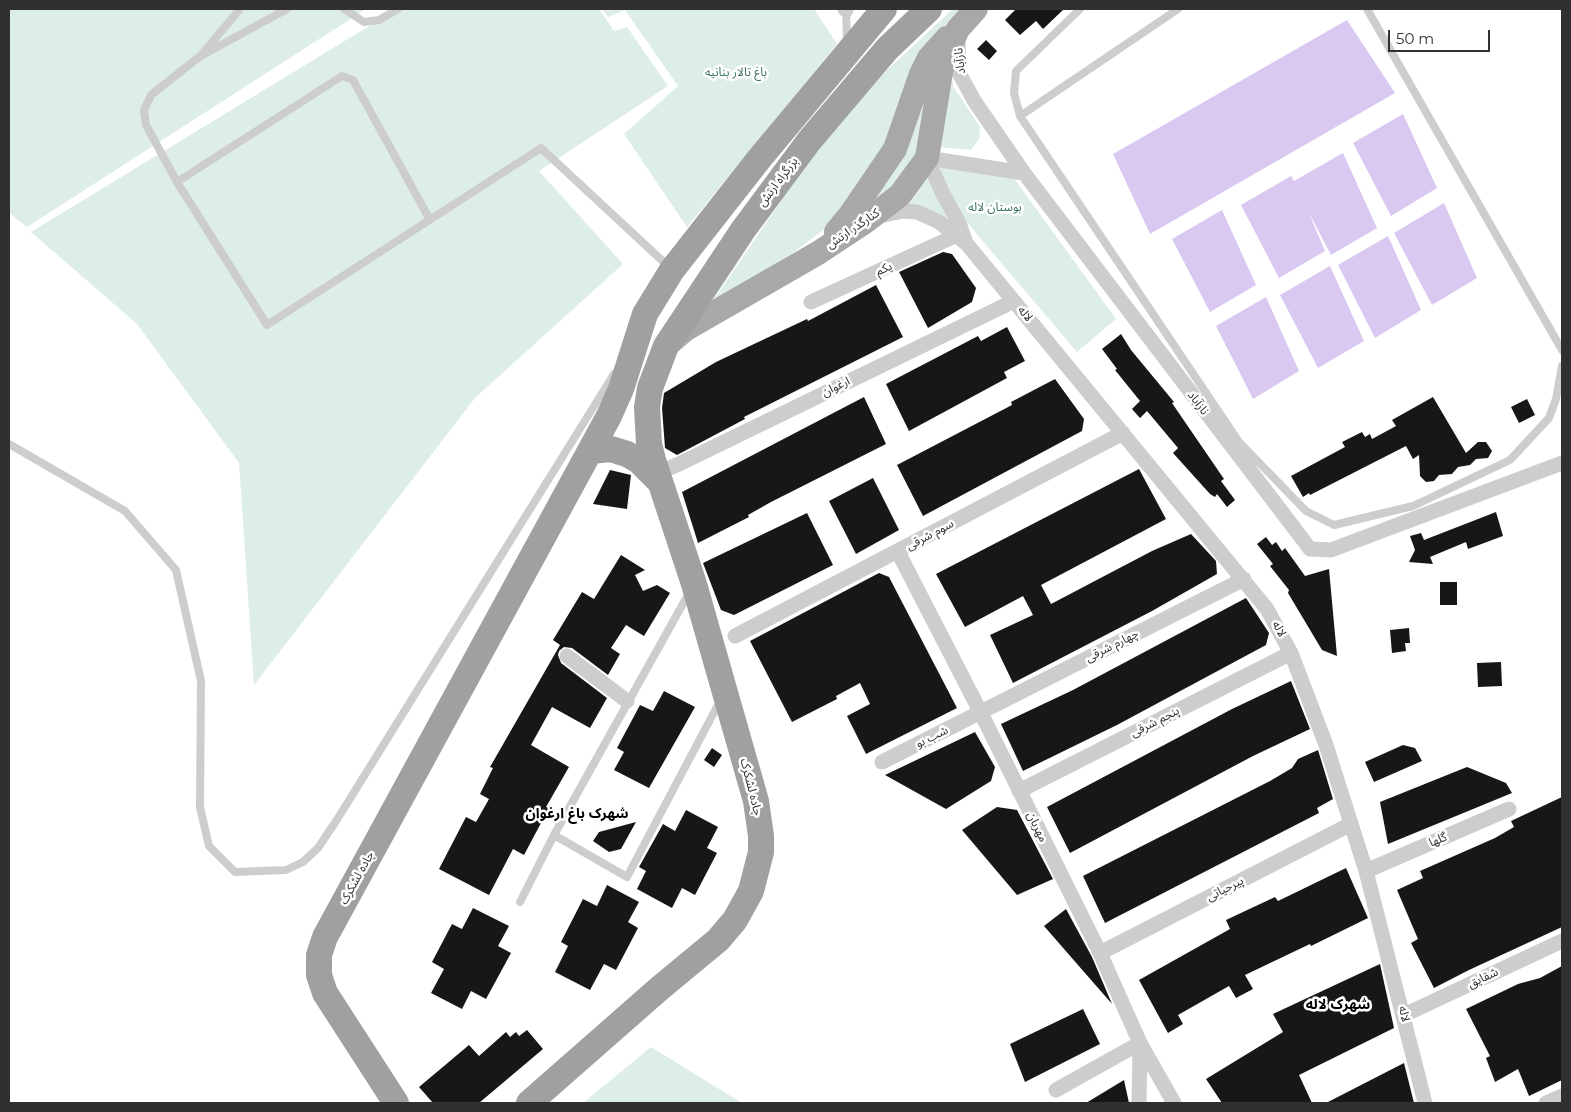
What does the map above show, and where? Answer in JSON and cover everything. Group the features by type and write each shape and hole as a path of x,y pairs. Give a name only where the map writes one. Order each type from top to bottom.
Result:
{"highway":[{"path":"666,346 636,340 645,314 672,270 884,9"},
{"name":"بزرگراه ارتش","path":"666,346 743,230 809,141 887,49 929,9"},
{"name":"جاده لشکرک","path":"396,1103 325,993 320,975 318,955 325,937 609,416 621,389 636,340"},
{"name":"کنارگذر ارتش","path":"650,388 666,346"},
{"name":"جاده لشکرک","path":"530,1103 660,988 718,940 735,920 751,891 761,852 761,836 756,801 694,584 649,444 647,407 650,388"},
{"path":"590,451 611,449 628,454 659,478"}],"main road":[{"name":"کنارگذر ارتش","path":"666,346 686,329 818,253 865,222 900,195 928,158 941,72 946,53 958,29 976,9"},
{"path":"818,253 850,215 883,169 902,134 921,74 929,58 958,29"}],"street":[{"name":"نازآباد","path":"958,29 958,61 963,82 1024,173 1310,549 1331,550 1562,463"},
{"path":"928,158 1024,173"},
{"name":"لاله","path":"928,158 943,194 959,223 961,239"},
{"name":"لاله","path":"865,222 890,212 917,212 939,222 961,239 1267,609 1291,653 1318,721 1351,824 1366,871 1425,1103"},
{"name":"یکم","path":"811,302 961,239"},
{"name":"ارغوان","path":"659,478 1014,301"},
{"name":"سوم شرقی","path":"735,636 1123,433"},
{"name":"مهربان","path":"898,552 981,713 1100,953 1140,1043 1174,1103"},
{"name":"چهارم شرقی","path":"981,713 1244,579"},
{"name":"پنجم شرقی","path":"1019,791 1291,653"},
{"path":"567,656 627,701"},
{"name":"شب بو","path":"882,762 981,713"},
{"name":"گلها","path":"1366,871 1509,809"},
{"name":"پیرحیاتی","path":"1100,953 1351,824"},
{"name":"شقایق","path":"1404,1015 1562,941"},
{"path":"1056,1090 1140,1043"},
{"path":"1138,1103 1140,1043"},
{"path":"1546,1103 1562,1096"}],"lane":[{"path":"199,57 240,9"},
{"path":"287,9 199,57 152,95 144,110 146,125 177,182 267,324 541,148 672,270"},
{"path":"344,9 364,22 379,20 398,9"},
{"path":"846,9 848,51"},
{"path":"1080,9 1016,71 1014,93 1020,116 1240,442 1306,511 1334,525 1413,506 1510,460 1549,418 1556,399 1562,366"},
{"path":"1020,116 1178,9"},
{"path":"1367,9 1562,350"},
{"path":"177,182 342,76 353,80 430,220"},
{"path":"9,444 124,511 176,570 201,681 200,807 209,846 235,872 286,870 303,862 318,848 333,826 636,340"},
{"path":"520,902 627,701 694,584"},
{"path":"554,835 627,877 725,691"}],"green space":[{"path":"9,9 366,9 27,227 9,213"},
{"path":"397,9 599,9 614,31 627,27 668,86 539,171 623,264 475,398 254,685 239,463 137,324 31,232"},
{"name":"باغ تالار بنانیه","path":"602,9 814,9 837,44 687,227 624,134 678,86 625,10 608,17"},
{"path":"953,9 966,10 942,30 878,157 826,228 794,252 708,308 815,151 885,72"},
{"path":"935,60 920,146 899,185 866,209 891,176 914,131"},
{"path":"952,76 953,86 980,127 979,139 971,150 939,147"},
{"name":"بوستان لاله","path":"941,167 1011,174 1116,319 1077,352 969,225 951,197 941,173"},
{"path":"927,171 935,193 956,229 899,205"},
{"path":"651,1047 742,1103 583,1103"}],"shaded area":[{"path":"1347,20 1395,93 1150,234 1113,154"},
{"path":"1403,114 1437,188 1391,216 1353,143"},
{"path":"1343,153 1377,228 1331,255 1308,211 1325,251 1279,278 1241,205 1291,176 1294,181"},
{"path":"1444,203 1477,278 1432,305 1394,233"},
{"path":"1222,210 1256,285 1210,312 1172,239"},
{"path":"1388,236 1421,310 1375,338 1338,265"},
{"path":"1330,266 1364,341 1318,368 1280,295"},
{"path":"1266,297 1299,371 1253,399 1216,326"}],"building":[{"path":"1016,9 1064,9 1043,29 1036,21 1020,35 1005,20"},
{"path":"986,40 997,51 989,60 977,49"},
{"path":"943,252 952,254 976,288 972,302 928,328 899,272"},
{"path":"876,285 903,337 744,417 745,419 677,455 665,448 662,408 664,393 716,362 807,319 808,321"},
{"path":"1007,327 1025,361 1004,372 1007,378 909,431 886,384 978,336 981,341"},
{"path":"1121,334 1131,350 1174,402 1172,403 1224,479 1221,481 1235,500 1227,507 1217,494 1215,497 1210,494 1173,453 1178,448 1147,411 1140,418 1132,409 1140,401 1115,370 1117,369 1102,349"},
{"path":"1055,379 1084,419 1082,431 923,516 897,465 1012,405 1011,402"},
{"path":"864,397 886,444 771,502 748,515 749,517 698,543 682,492"},
{"path":"1433,397 1466,453 1478,442 1486,442 1492,451 1488,458 1476,459 1470,465 1458,467 1452,474 1439,475 1434,481 1426,482 1420,476 1419,455 1413,459 1406,446 1303,497 1291,476 1345,447 1342,442 1362,432 1365,437 1370,434 1372,439 1396,426 1392,420"},
{"path":"1527,399 1535,415 1519,423 1511,407"},
{"path":"1139,469 1166,519 1041,585 1051,604 1152,551 1191,534 1216,561 1217,574 1152,611 1013,683 990,635 1033,615 1023,596 965,627 936,574"},
{"path":"610,470 631,475 627,509 593,504"},
{"path":"873,478 899,530 856,554 829,501"},
{"path":"1496,512 1503,536 1468,549 1466,542 1430,557 1433,564 1409,562 1415,550 1410,536 1421,533 1424,540"},
{"path":"807,513 833,565 734,615 721,610 703,563"},
{"path":"1266,537 1272,545 1276,542 1282,551 1285,548 1305,576 1329,569 1337,656 1322,650 1288,593 1289,590 1270,566 1273,564 1257,544"},
{"path":"621,555 645,570 635,575 643,591 657,585 670,593 644,636 626,625 611,648 620,654 608,675 572,648 564,647 559,651 558,655 561,663 607,698 590,728 552,707 531,745 569,767 546,807 549,808 524,855 513,849 489,895 439,869 466,817 476,822 489,799 480,794 493,768 490,767 560,645 553,640 582,592 594,599"},
{"path":"879,573 889,577 957,708 866,754 847,716 870,704 860,683 836,696 837,699 792,722 750,641"},
{"path":"1440,582 1457,582 1457,605 1440,605"},
{"path":"1246,598 1269,633 1266,645 1117,725 1023,771 1001,724 1073,690"},
{"path":"1409,628 1410,643 1405,643 1406,651 1392,653 1390,630"},
{"path":"1501,662 1502,686 1478,687 1477,663"},
{"path":"1291,681 1310,729 1253,756 1070,853 1047,807 1232,709"},
{"path":"664,691 695,707 649,788 614,770 624,752 617,748 640,705 653,711"},
{"path":"975,732 995,767 991,781 946,809 885,775"},
{"path":"1403,745 1415,748 1422,761 1374,782 1365,762"},
{"path":"712,748 722,755 714,767 704,760"},
{"path":"1318,750 1333,799 1317,808 1319,813 1105,923 1083,876 1270,781 1292,768 1298,759"},
{"path":"1467,767 1506,783 1512,793 1388,844 1380,802"},
{"path":"1562,797 1562,927 1434,988 1411,943 1418,939 1397,890 1423,878 1420,871 1495,838 1514,827 1511,821"},
{"path":"997,807 1017,810 1053,879 1017,895 962,830"},
{"path":"686,810 718,827 707,848 717,853 695,895 682,888 672,908 637,889 646,871 639,867 663,824 675,831"},
{"path":"636,822 621,849 609,852 593,841 599,832"},
{"path":"1346,868 1368,918 1245,975 1253,989 1236,998 1229,986 1178,1015 1183,1024 1168,1033 1139,980 1230,929 1226,920 1275,897 1278,901"},
{"path":"607,885 639,902 628,922 638,928 616,970 604,964 590,990 555,972 568,946 561,942 583,899 597,906"},
{"path":"473,908 509,926 498,946 511,953 486,999 471,991 462,1009 431,993 444,969 432,962 452,924 462,929"},
{"path":"1066,909 1092,957 1112,1004 1044,926"},
{"path":"1380,964 1394,1028 1299,1075 1312,1103 1222,1103 1206,1079 1283,1032 1273,1014"},
{"path":"1562,966 1562,1080 1529,1096 1518,1069 1495,1082 1486,1058 1490,1056 1466,1009 1518,984 1540,978"},
{"path":"1083,1009 1100,1044 1025,1082 1010,1044"},
{"path":"527,1030 543,1049 479,1103 433,1103 419,1087 469,1045 479,1056 506,1032 510,1037 516,1032 519,1036"},
{"path":"1404,1063 1414,1103 1326,1103"},
{"path":"1124,1080 1129,1103 1086,1103"}],"district":[{"name":"شهرک باغ ارغوان","path":"577,814"},
{"name":"شهرک لاله","path":"1338,1005"}]}
